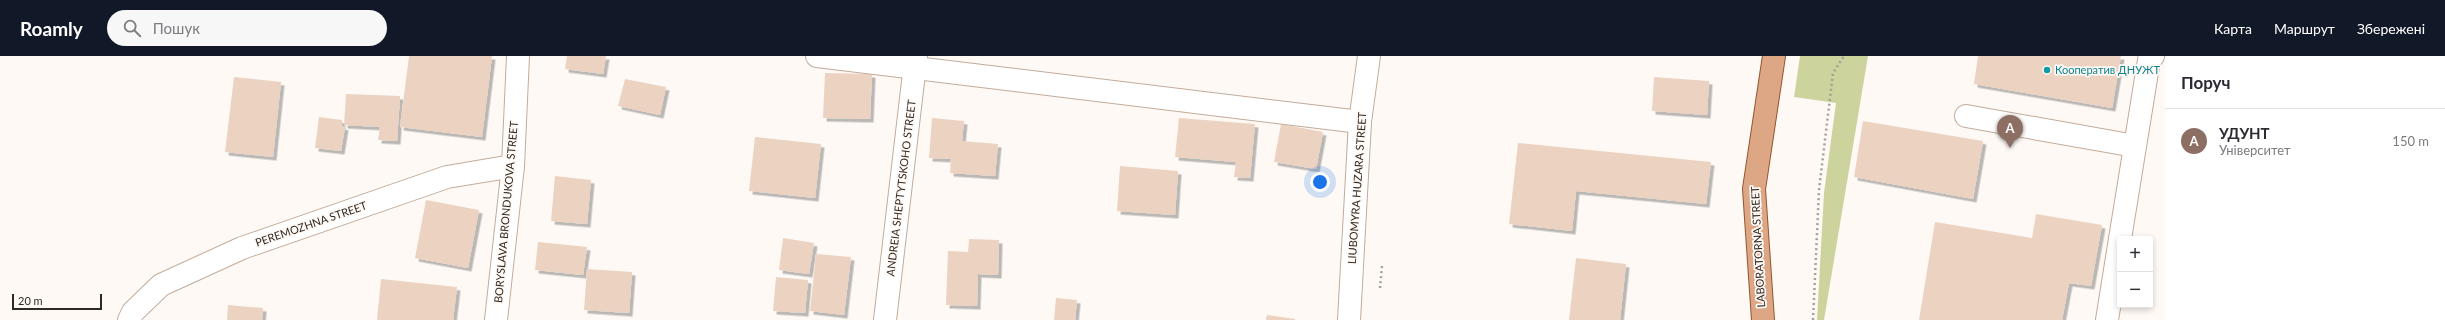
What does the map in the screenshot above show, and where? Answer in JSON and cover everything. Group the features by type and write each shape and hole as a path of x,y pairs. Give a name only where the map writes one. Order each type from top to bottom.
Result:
{"main road":[{"name":"LABORATORNA STREET","path":"1762,320 1754,189 1774,56"}],"street":[{"name":"BORYSLAVA BRONDUKOVA STREET","path":"496,320 513,166 518,56"},
{"path":"818,56 915,62 1360,122"},
{"name":"LIUBOMYRA HUZARA STREET","path":"1349,320 1360,122 1369,56"},
{"path":"2120,236 2151,57"},
{"name":"ANDREIA SHEPTYTSKOHO STREET","path":"885,320 915,62"},
{"path":"1966,116 2135,146"},
{"name":"PEREMOZHNA STREET","path":"129,320 133,312 161,285 242,248 447,177 513,166"},
{"path":"2107,320 2117,258"}],"path":[{"path":"1812,320 1820,182 1833,73 1844,56"}],"green space":[{"path":"1800,56 1868,56 1824,320 1817,320 1824,193 1836,103 1794,97"}],"building":[{"path":"409,56 492,56 482,137 400,127"},
{"path":"567,56 606,56 603,74 565,69"},
{"name":"Кооператив ДНУЖТ","path":"1978,56 2121,56 2112,108 1974,84"},
{"path":"825,73 872,74 870,119 823,118"},
{"path":"234,77 281,82 273,157 225,152"},
{"path":"1654,77 1709,81 1707,115 1652,111"},
{"path":"625,79 666,87 660,115 618,106"},
{"path":"346,94 400,96 397,141 378,140 380,127 344,125"},
{"path":"319,117 342,120 342,126 345,127 341,151 315,148"},
{"path":"932,118 964,121 962,141 998,144 995,176 950,173 951,159 929,158"},
{"path":"1179,118 1255,124 1250,178 1234,177 1236,162 1175,157"},
{"path":"1863,121 1983,141 1973,199 1854,177"},
{"path":"1281,124 1323,132 1316,169 1274,162"},
{"path":"755,137 821,144 815,198 749,191"},
{"path":"1518,143 1711,162 1706,204 1576,191 1572,231 1509,224"},
{"path":"1120,166 1178,171 1175,215 1117,211"},
{"path":"555,176 591,180 587,224 551,221"},
{"path":"426,200 479,210 468,268 415,258"},
{"path":"2036,214 2102,225 2091,286 2069,283 2062,320 1919,320 1935,222 2032,238"},
{"path":"783,238 814,243 809,274 779,270"},
{"path":"969,239 999,240 998,275 978,274 977,306 946,305 948,251 968,252"},
{"path":"538,242 587,247 583,275 535,270"},
{"path":"816,254 851,257 844,315 810,311"},
{"path":"1576,258 1626,264 1620,320 1569,320"},
{"path":"587,269 632,272 629,313 584,310"},
{"path":"776,277 808,280 805,313 773,311"},
{"path":"381,279 457,287 453,320 377,320"},
{"path":"1056,298 1077,300 1075,320 1054,320"},
{"path":"228,305 263,308 262,320 227,320"},
{"path":"1267,315 1295,319 1295,320 1266,320"}],"place":[{"name":"Кооператив ДНУЖТ","path":"2047,70"},
{"name":"УДУНТ","path":"2010,148"}]}
